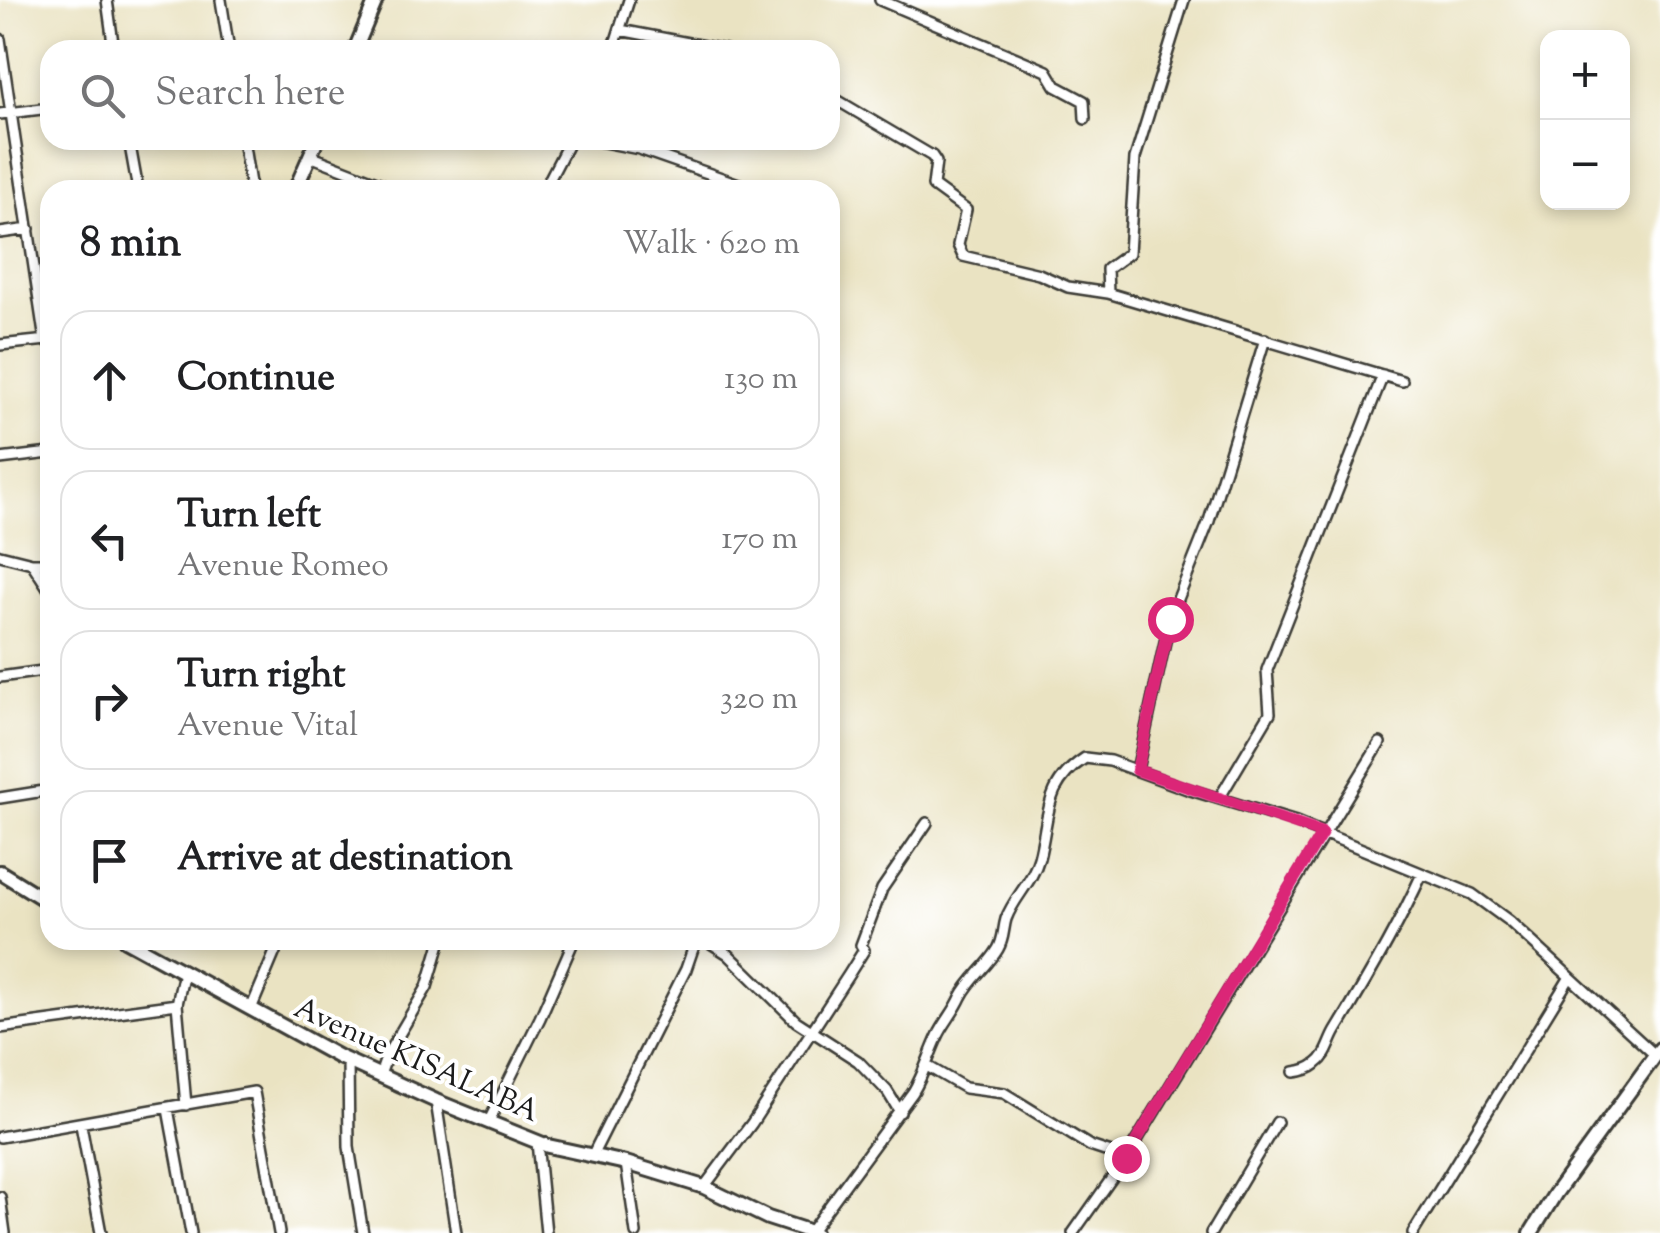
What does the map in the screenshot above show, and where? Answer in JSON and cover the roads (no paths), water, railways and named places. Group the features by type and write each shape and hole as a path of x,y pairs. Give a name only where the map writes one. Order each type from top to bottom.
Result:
{"street":[{"path":"107,0 113,40"},
{"path":"221,0 227,40"},
{"path":"361,40 376,0"},
{"path":"617,40 629,0"},
{"path":"880,0 1046,71 1056,86 1084,101 1086,119"},
{"path":"1108,293 1107,269 1129,252 1135,158 1184,0"},
{"path":"620,30 672,40"},
{"path":"0,39 40,297"},
{"path":"840,102 932,156 936,162 933,186 966,210 958,245 964,256 1039,274 1068,287 1108,293 1402,381"},
{"path":"0,114 40,109"},
{"path":"132,150 136,180"},
{"path":"245,150 249,180"},
{"path":"299,180 313,150"},
{"path":"549,180 565,150"},
{"path":"643,150 728,180"},
{"path":"310,156 371,180"},
{"path":"0,233 29,229"},
{"path":"1137,770 1170,619 1209,521 1265,339"},
{"path":"0,344 40,341"},
{"path":"1220,797 1270,713 1267,670 1383,375"},
{"path":"0,460 40,454"},
{"path":"0,555 40,563"},
{"path":"32,563 40,575"},
{"path":"0,677 40,671"},
{"path":"1074,1233 1126,1158 1380,743"},
{"path":"813,1232 870,1147 900,1112 927,1066 939,1034 958,1010 963,994 1001,944 1008,916 1026,889 1039,857 1044,822 1057,784 1085,758 1110,761 1220,797 1322,833 1472,894 1509,921 1570,976 1656,1061 1555,1194 1531,1233"},
{"path":"0,798 40,792"},
{"path":"704,1186 752,1123 864,950 861,945 882,890 927,823"},
{"path":"0,872 40,896"},
{"path":"1294,1072 1314,1066 1326,1054 1422,874"},
{"name":"Avenue KISALABA","path":"143,950 348,1061 436,1101 537,1142 704,1186 768,1218 813,1232"},
{"path":"251,1008 276,950"},
{"path":"380,1074 427,987 437,950"},
{"path":"488,1122 570,950"},
{"path":"592,1154 693,950"},
{"path":"722,950 786,1012 858,1060 887,1091 900,1112"},
{"path":"184,972 176,1004 186,1105"},
{"path":"1413,1233 1570,976"},
{"path":"0,1028 176,1004"},
{"path":"348,1061 349,1147 363,1233"},
{"path":"927,1066 965,1088 1004,1093 1090,1146 1126,1158"},
{"path":"0,1137 254,1092 279,1233"},
{"path":"436,1101 456,1233"},
{"path":"168,1108 191,1233"},
{"path":"1211,1233 1277,1122"},
{"path":"81,1125 101,1233"},
{"path":"537,1142 546,1233"},
{"path":"626,1163 636,1233"},
{"path":"0,1196 5,1233"}]}
